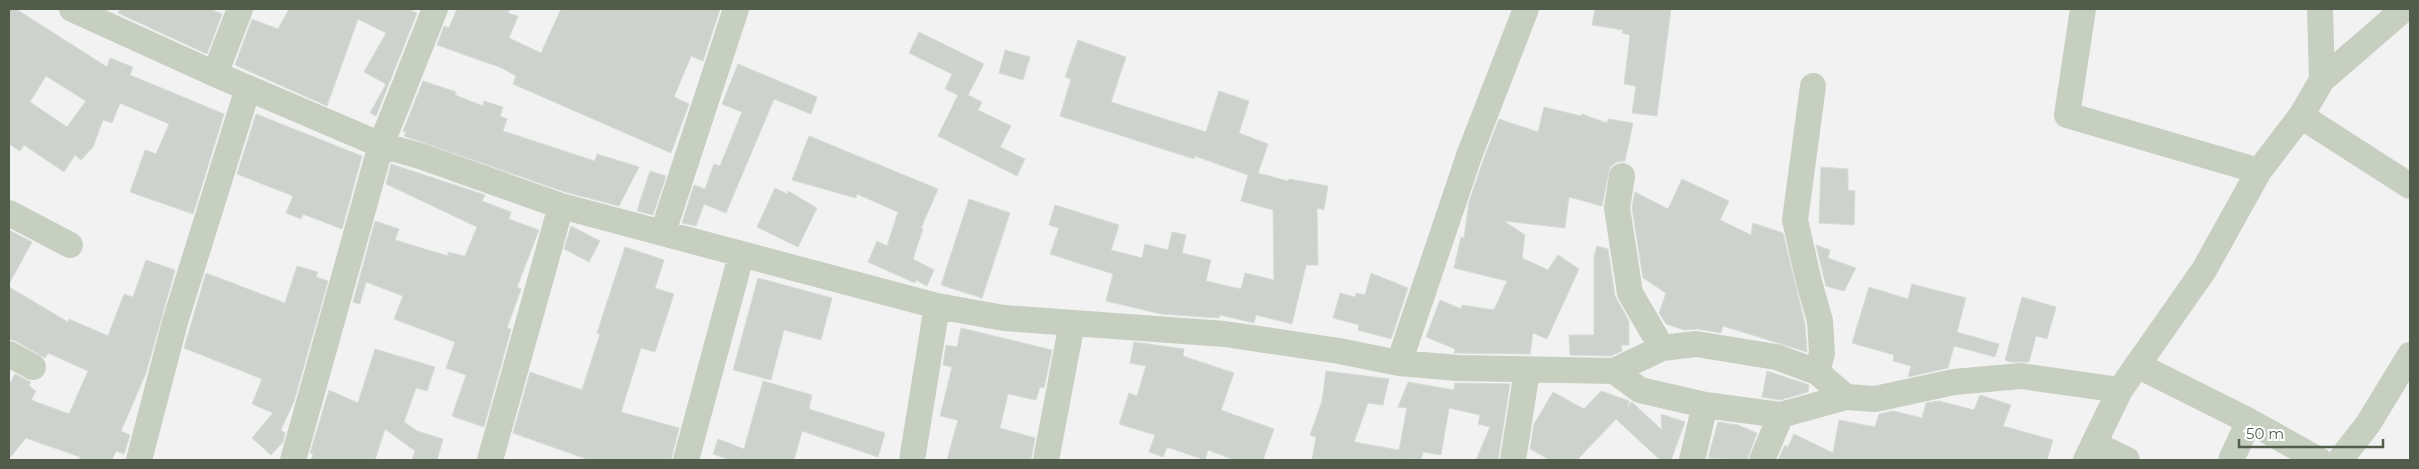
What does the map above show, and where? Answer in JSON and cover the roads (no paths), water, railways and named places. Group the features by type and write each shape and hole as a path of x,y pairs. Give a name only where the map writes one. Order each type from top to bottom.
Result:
{"street":[{"path":"72,9 215,74 381,145 420,156 561,206 663,232 742,256 937,306 1004,318 1225,334 1339,351 1399,363 1527,371 1614,371 1662,348 1696,344 1776,357 1816,372 1846,397"},
{"path":"215,74 240,9"},
{"path":"293,460 381,145 435,9"},
{"path":"663,232 736,9"},
{"path":"1399,363 1470,153 1526,9"},
{"path":"2083,9 2067,115 2259,171"},
{"path":"2320,9 2322,80"},
{"path":"2127,460 2090,452 2120,390 2204,270 2259,171 2301,116 2322,80 2404,9"},
{"path":"1813,86 1795,220 1808,282 1820,321 1822,353 1816,372"},
{"path":"139,460 175,322 248,88"},
{"path":"2301,116 2410,186"},
{"path":"1622,176 1617,208 1630,293 1662,348"},
{"path":"490,460 561,206"},
{"path":"9,212 70,245"},
{"path":"686,460 742,256"},
{"path":"912,460 937,306"},
{"path":"1046,460 1072,324"},
{"path":"9,354 33,367"},
{"path":"2340,460 2368,424 2410,355"},
{"path":"2137,365 2249,420 2319,460"},
{"path":"1513,460 1527,371"},
{"path":"1614,371 1640,390 1705,405 1780,415 1846,397 1875,399 1954,382 2021,376 2120,390"},
{"path":"1692,460 1705,405"},
{"path":"1762,460 1780,415"},
{"path":"2231,460 2249,420"}]}
